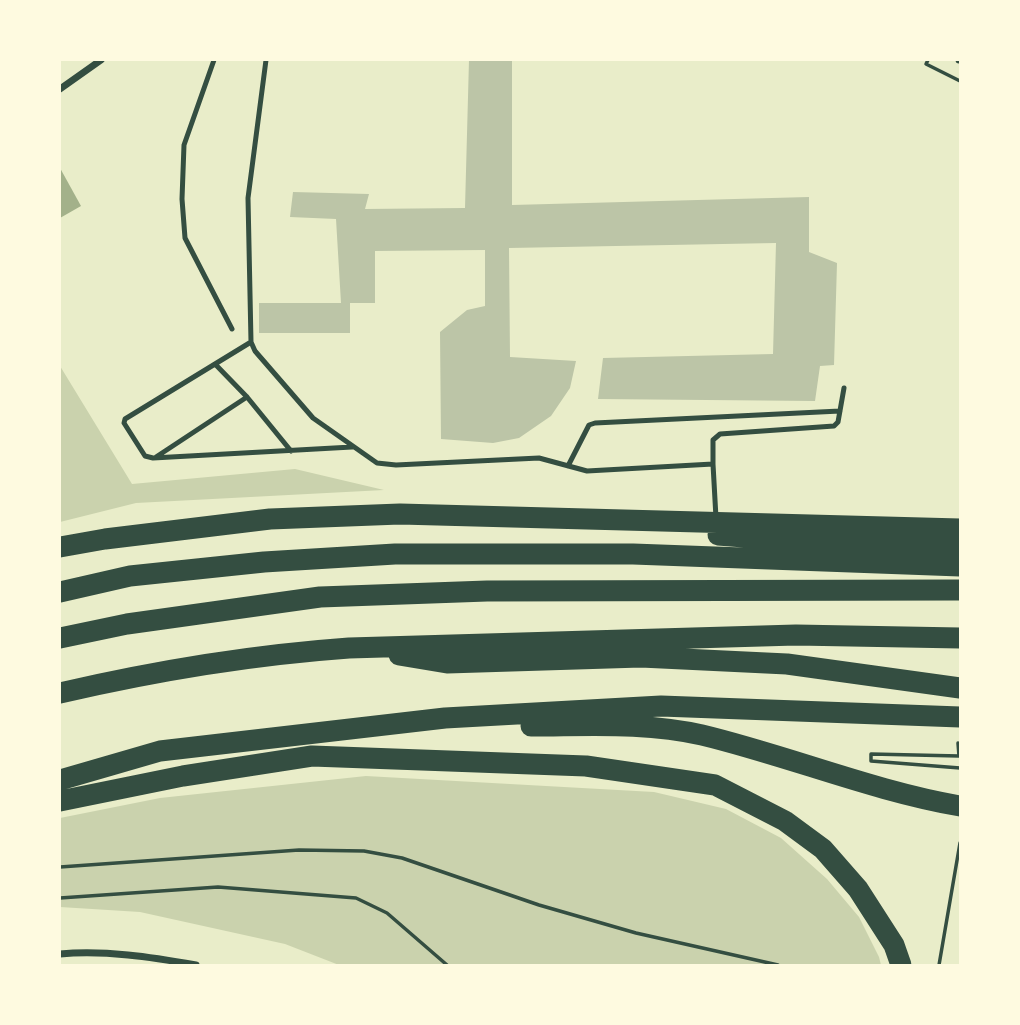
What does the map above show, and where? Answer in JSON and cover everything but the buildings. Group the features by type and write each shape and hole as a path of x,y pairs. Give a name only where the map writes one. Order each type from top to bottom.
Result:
{"highway":[{"path":"60,547 270,519 400,514 961,529"},
{"path":"579,518 689,533 961,550"},
{"path":"60,592 143,575 264,562 395,554 632,554 961,566"},
{"path":"60,638 127,624 320,597 487,591 961,590"},
{"path":"60,693 138,674 282,653 349,648 796,635 961,638"},
{"path":"349,648 447,663 641,657 787,664 961,688"},
{"path":"60,779 160,751 445,718 661,706 961,717"},
{"path":"445,718 530,726 630,726 700,735 887,789 961,806"},
{"path":"60,801 183,776 313,756 586,766 715,785 785,821 823,849 858,889 894,945 901,965"}],"street":[{"path":"60,89 101,60"},
{"path":"60,954 121,954 196,965"}],"lane":[{"path":"214,60 184,145 182,199 185,238 232,329"},
{"path":"266,60 248,198 251,342 255,351 313,418 377,463 488,462 539,458 587,471 713,464"},
{"path":"251,342 125,419 124,423 145,456 153,458 354,447"},
{"path":"215,364 247,397 291,451"},
{"path":"716,522 713,440 716,436 830,428 838,422 844,388"},
{"path":"153,458 247,397"},
{"path":"568,466 589,425 595,423 840,411"}],"path":[{"path":"928,60 926,64 961,81"},
{"path":"958,743 959,757 871,754 871,761 961,768"},
{"path":"939,965 961,843"},
{"path":"60,867 299,850 364,851 402,858 539,905 636,933 778,965"},
{"path":"60,898 218,887 356,898 387,913 447,965"}],"shaded area":[{"path":"60,168 81,206 60,218"},
{"path":"60,366 132,484 295,469 384,490 136,503 60,522"},
{"path":"366,776 654,792 726,809 781,838 827,879 859,917 881,965 339,965 285,944 140,912 60,907 60,818 160,798"}]}
